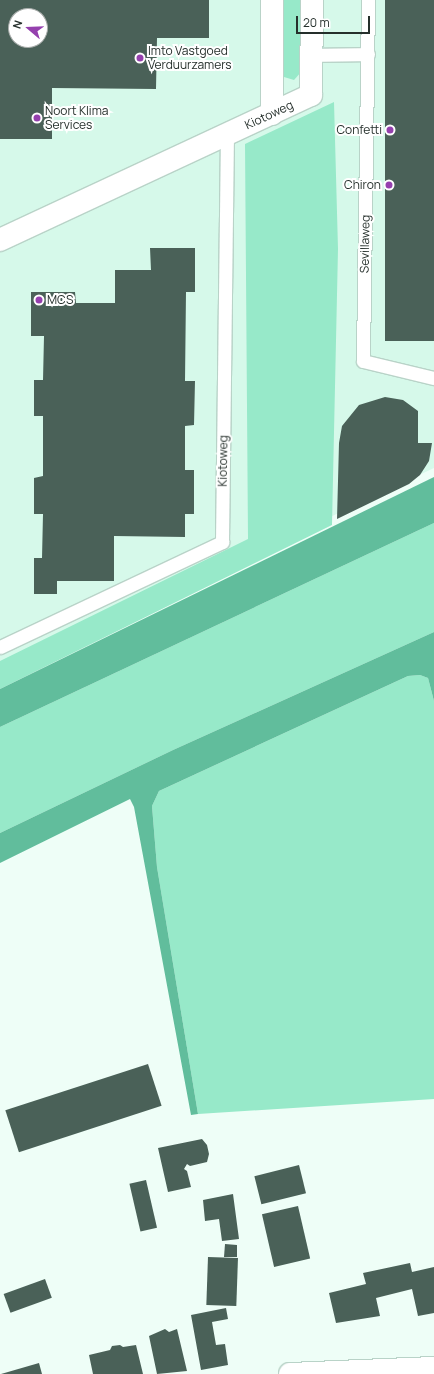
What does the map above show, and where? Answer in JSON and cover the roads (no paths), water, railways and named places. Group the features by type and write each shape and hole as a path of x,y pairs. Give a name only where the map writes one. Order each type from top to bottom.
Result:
{"street":[{"path":"272,0 272,114"},
{"path":"312,0 312,55"},
{"name":"Kiotoweg","path":"0,240 311,95 312,55"},
{"path":"290,1374 434,1368"}],"lane":[{"name":"Sevillaweg","path":"368,0 363,361 434,378"},
{"path":"312,55 368,54"},
{"name":"Kiotoweg","path":"0,647 222,542 227,134"}],"place":[{"name":"Imto Vastgoed Verduurzamers","path":"140,58"},
{"name":"Noort Klima Services","path":"37,118"},
{"name":"Confetti","path":"390,130"},
{"name":"Chiron","path":"389,185"},
{"name":"MCS","path":"39,300"}]}
